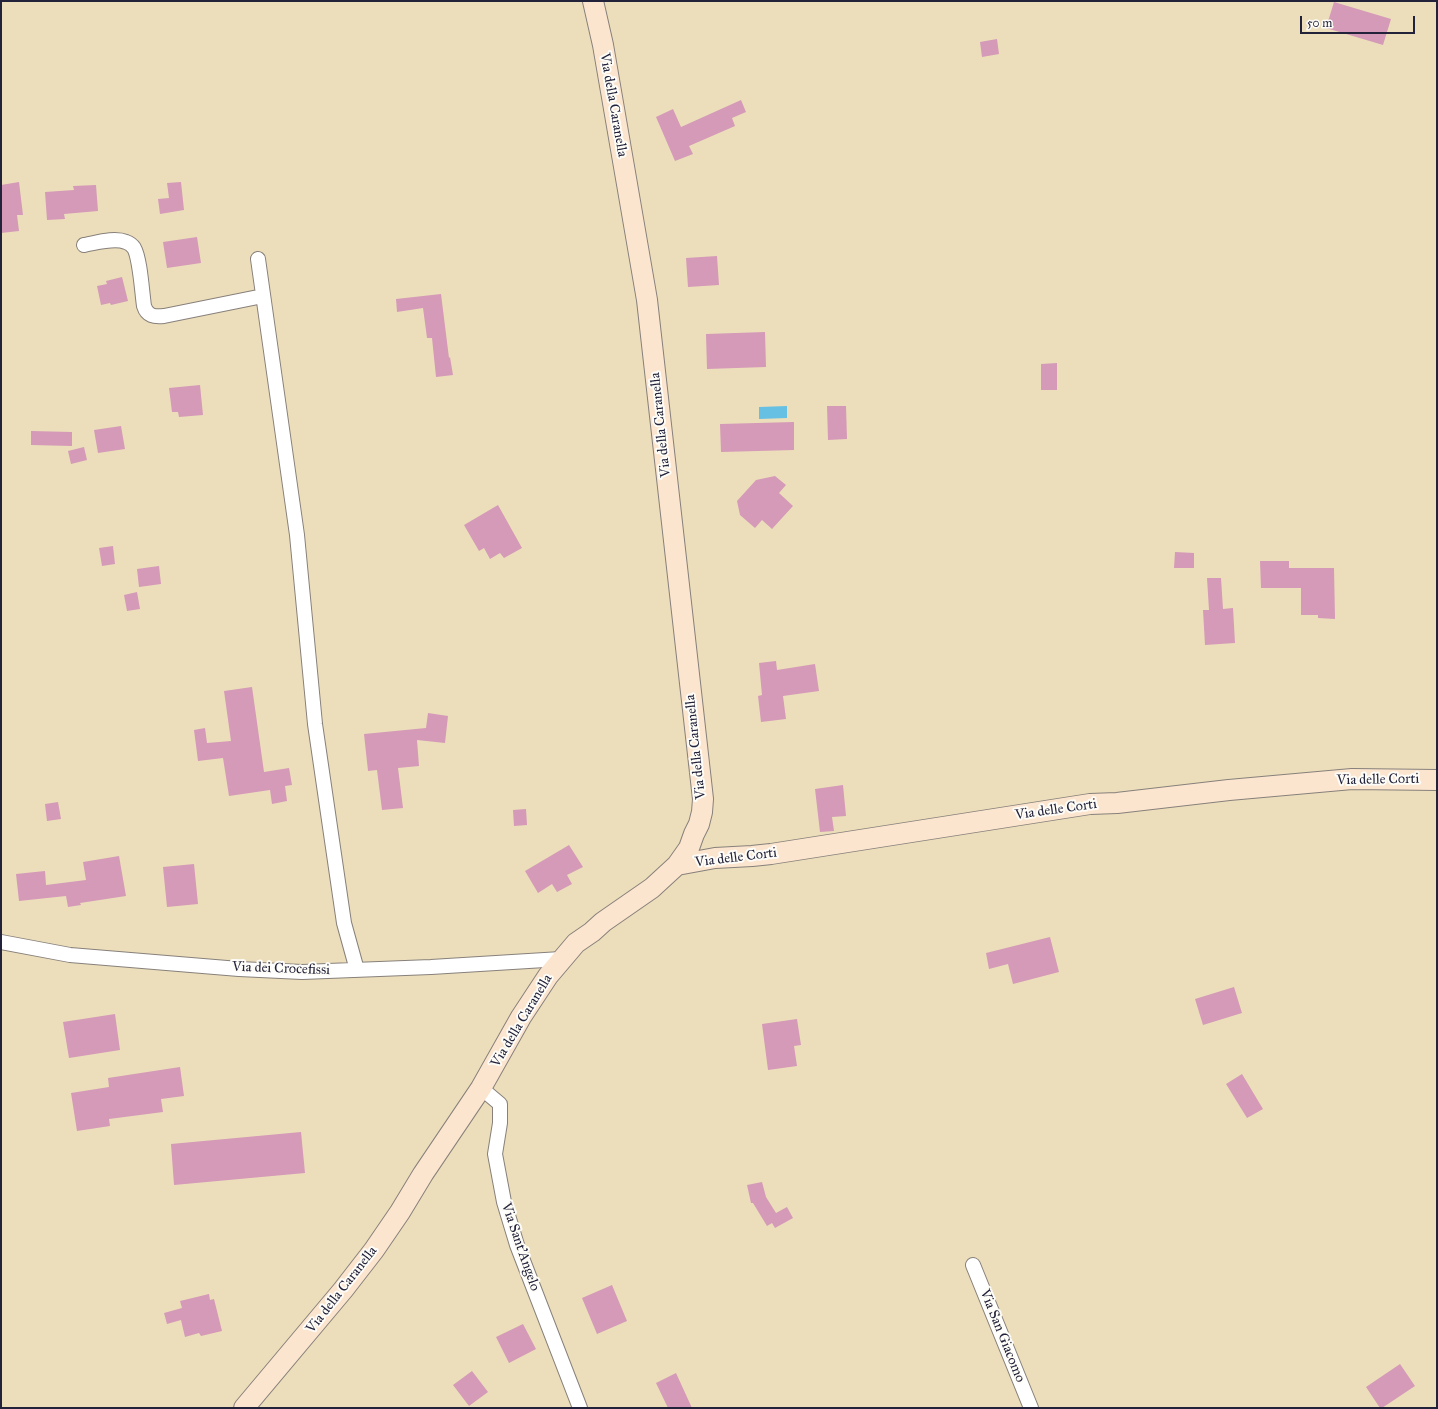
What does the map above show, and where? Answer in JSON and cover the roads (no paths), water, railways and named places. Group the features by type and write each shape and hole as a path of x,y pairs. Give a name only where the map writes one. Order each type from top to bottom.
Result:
{"main road":[{"name":"Via della Caranella","path":"244,1408 295,1349 359,1270 400,1212 423,1174 481,1088 537,991 576,943 652,888 677,865 689,848 699,824 702,812 703,799 648,307 603,45 593,1"},
{"name":"Via delle Corti","path":"677,865 715,858 772,854 1090,804 1117,803 1229,790 1352,779 1437,780"}],"street":[{"path":"84,245 118,240 127,242 134,248 145,309 151,316 164,316 263,296"},
{"path":"258,259 297,535 315,724 344,923 357,970"},
{"name":"Via dei Crocefissi","path":"1,942 70,955 239,969 302,972 562,959"},
{"name":"Via Sant'Angelo","path":"481,1088 500,1104 500,1122 495,1154 504,1202 517,1245 580,1408"},
{"name":"Via San Giacomo","path":"973,1265 1031,1408"}],"water":[{"path":"787,406 787,418 759,419 759,407"}]}
